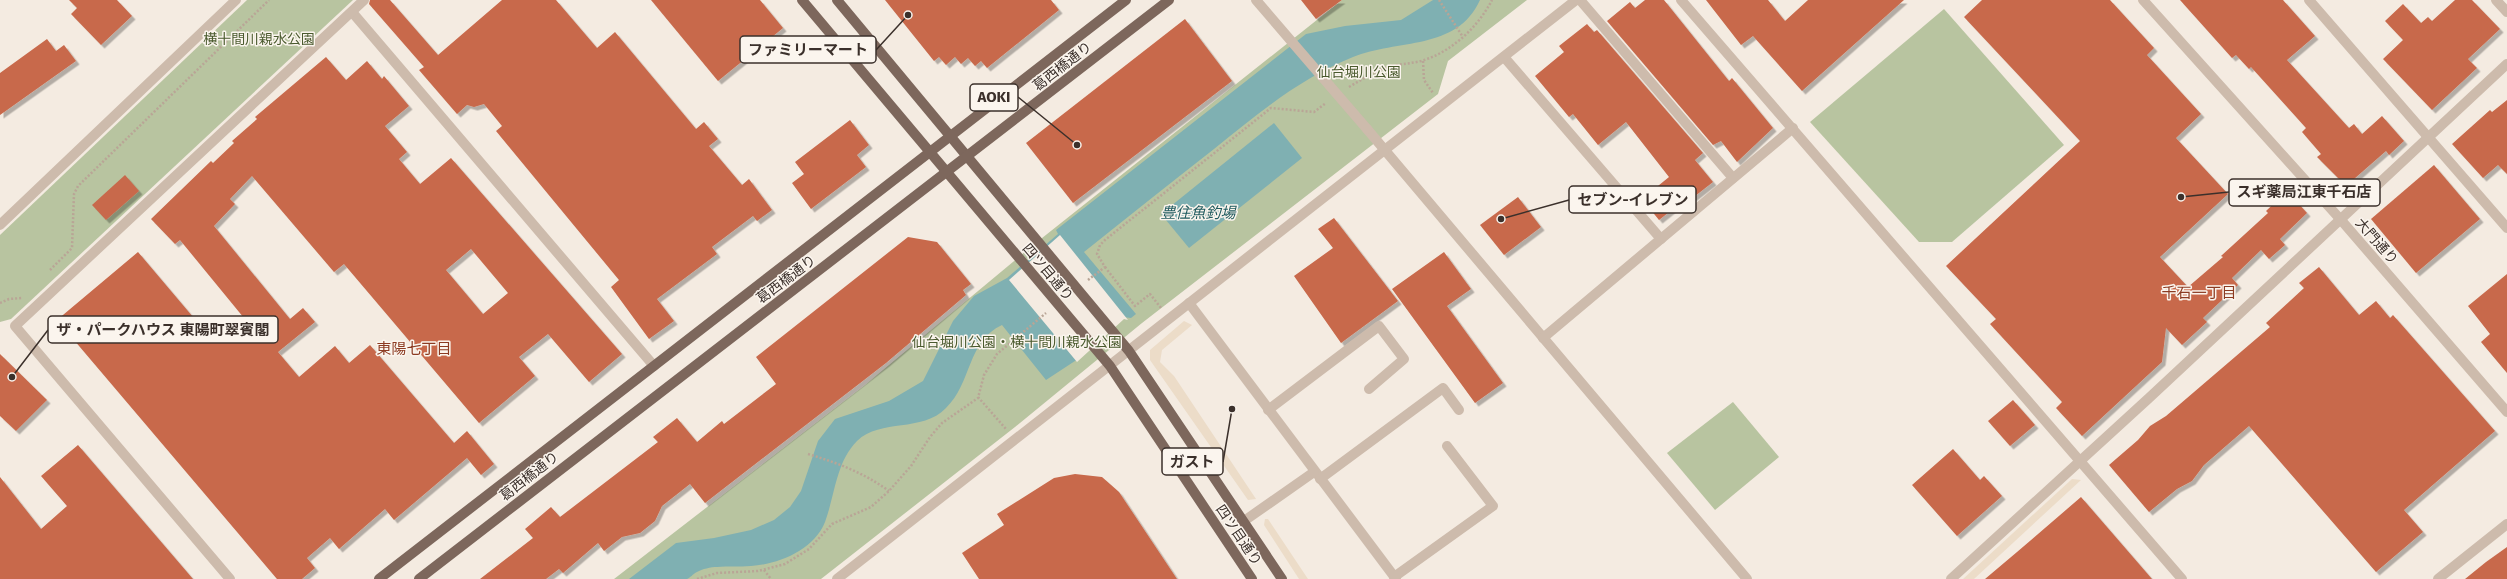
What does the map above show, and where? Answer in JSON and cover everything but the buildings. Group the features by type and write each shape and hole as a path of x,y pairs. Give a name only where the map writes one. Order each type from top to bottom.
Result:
{"main road":[{"name":"四ツ目通り","path":"802,0 946,174 1110,366 1252,579"},
{"name":"四ツ目通り","path":"837,0 1129,351 1282,579"},
{"name":"葛西橋通り","path":"378,579 1126,0"},
{"name":"葛西橋通り","path":"420,579 968,157 1169,0"}],"street":[{"path":"0,225 236,0"},
{"path":"230,579 15,326 364,0"},
{"path":"1256,0 1385,148 1543,338 1747,579"},
{"path":"837,579 1110,366 1385,148 1576,0"},
{"path":"1580,0 1733,178"},
{"path":"1681,0 2182,579"},
{"name":"大門通り","path":"2143,0 2340,220 2507,412"},
{"path":"2309,0 2507,228"},
{"path":"2496,0 2507,12"},
{"path":"352,12 654,366"},
{"path":"1504,57 1660,239"},
{"path":"1951,579 2080,462 2507,64"},
{"path":"1543,338 1793,128"},
{"path":"1189,303 1395,578 1493,506 1448,446"},
{"path":"1268,410 1379,326 1404,359 1369,389"},
{"path":"1244,521 1317,475 1443,388 1459,410"},
{"path":"2438,579 2507,524"}],"path":[{"path":"46,274 72,248 74,194 78,186 269,0"},
{"path":"1439,0 1463,37"},
{"path":"1343,90 1375,72 1395,65 1422,61 1440,53 1463,37 1476,25 1492,0"},
{"path":"1422,61 1424,80 1442,105"},
{"path":"1170,318 1150,294 1136,306 1105,267 1097,254 1100,245 1272,108 1314,112 1331,99"},
{"path":"1100,271 1105,267"},
{"path":"0,303 26,295"},
{"path":"697,579 717,573 764,570 793,560 817,542 832,524 866,509 889,491 911,466 930,437 942,423 974,403 978,397 984,375 993,358 1012,340"},
{"path":"978,397 1015,440"},
{"path":"808,454 849,467 872,479 889,491"},
{"path":"764,570 771,579"}],"green space":[{"name":"横十間川親水公園","path":"247,0 353,0 11,319 0,322 0,235"},
{"path":"1342,0 1527,0 1448,61 1438,94 1142,323 1015,427 821,579 614,579 865,385 1032,246"},
{"path":"1944,9 2064,145 1952,242 1919,242 1810,122"},
{"path":"1733,402 1779,457 1715,510 1667,453"}],"shaded area":[{"path":"1184,321 1192,325 1162,350 1160,362 1174,376 1256,499 1248,500 1150,360 1150,350"},
{"path":"2072,479 2081,480 1974,579 1963,579"},
{"path":"1265,519 1268,519 1308,579 1299,579 1264,525"}],"water":[{"path":"1433,0 1480,0 1470,16 1457,28 1441,36 1424,41 1370,51 1333,66 1297,86 1280,97 1084,252 1136,314 1131,318 1123,317 1078,359 1046,380 1002,325 991,332 982,341 961,387 946,408 936,416 914,423 878,430 867,434 857,441 850,449 840,469 825,522 820,532 804,548 784,559 762,565 709,568 699,571 687,579 629,579 676,543 714,538 751,530 774,520 790,507 801,491 818,441 835,419 889,401 923,381 953,321 974,296 1007,278 1058,234 1056,230 1306,34 1345,26 1401,20"},
{"name":"豊住魚釣場","path":"1274,123 1302,158 1189,248 1161,214"}],"pier":[{"path":"1060,235 1128,320 1124,319 1077,362 1009,280"}],"place":[{"name":"ファミリーマート","path":"908,15"},
{"name":"AOKI","path":"1077,145"},
{"name":"スギ薬局江東千石店","path":"2181,197"},
{"name":"セブン-イレブン","path":"1501,219"},
{"name":"ザ・パークハウス 東陽町翠賓閣","path":"12,377"},
{"name":"ガスト","path":"1232,409"}],"district":[{"name":"千石一丁目","path":"2199,293"},
{"name":"東陽七丁目","path":"414,349"}],"park label":[{"name":"仙台堀川公園","path":"1359,72"},
{"name":"仙台堀川公園・横十間川親水公園","path":"1017,342"}]}
